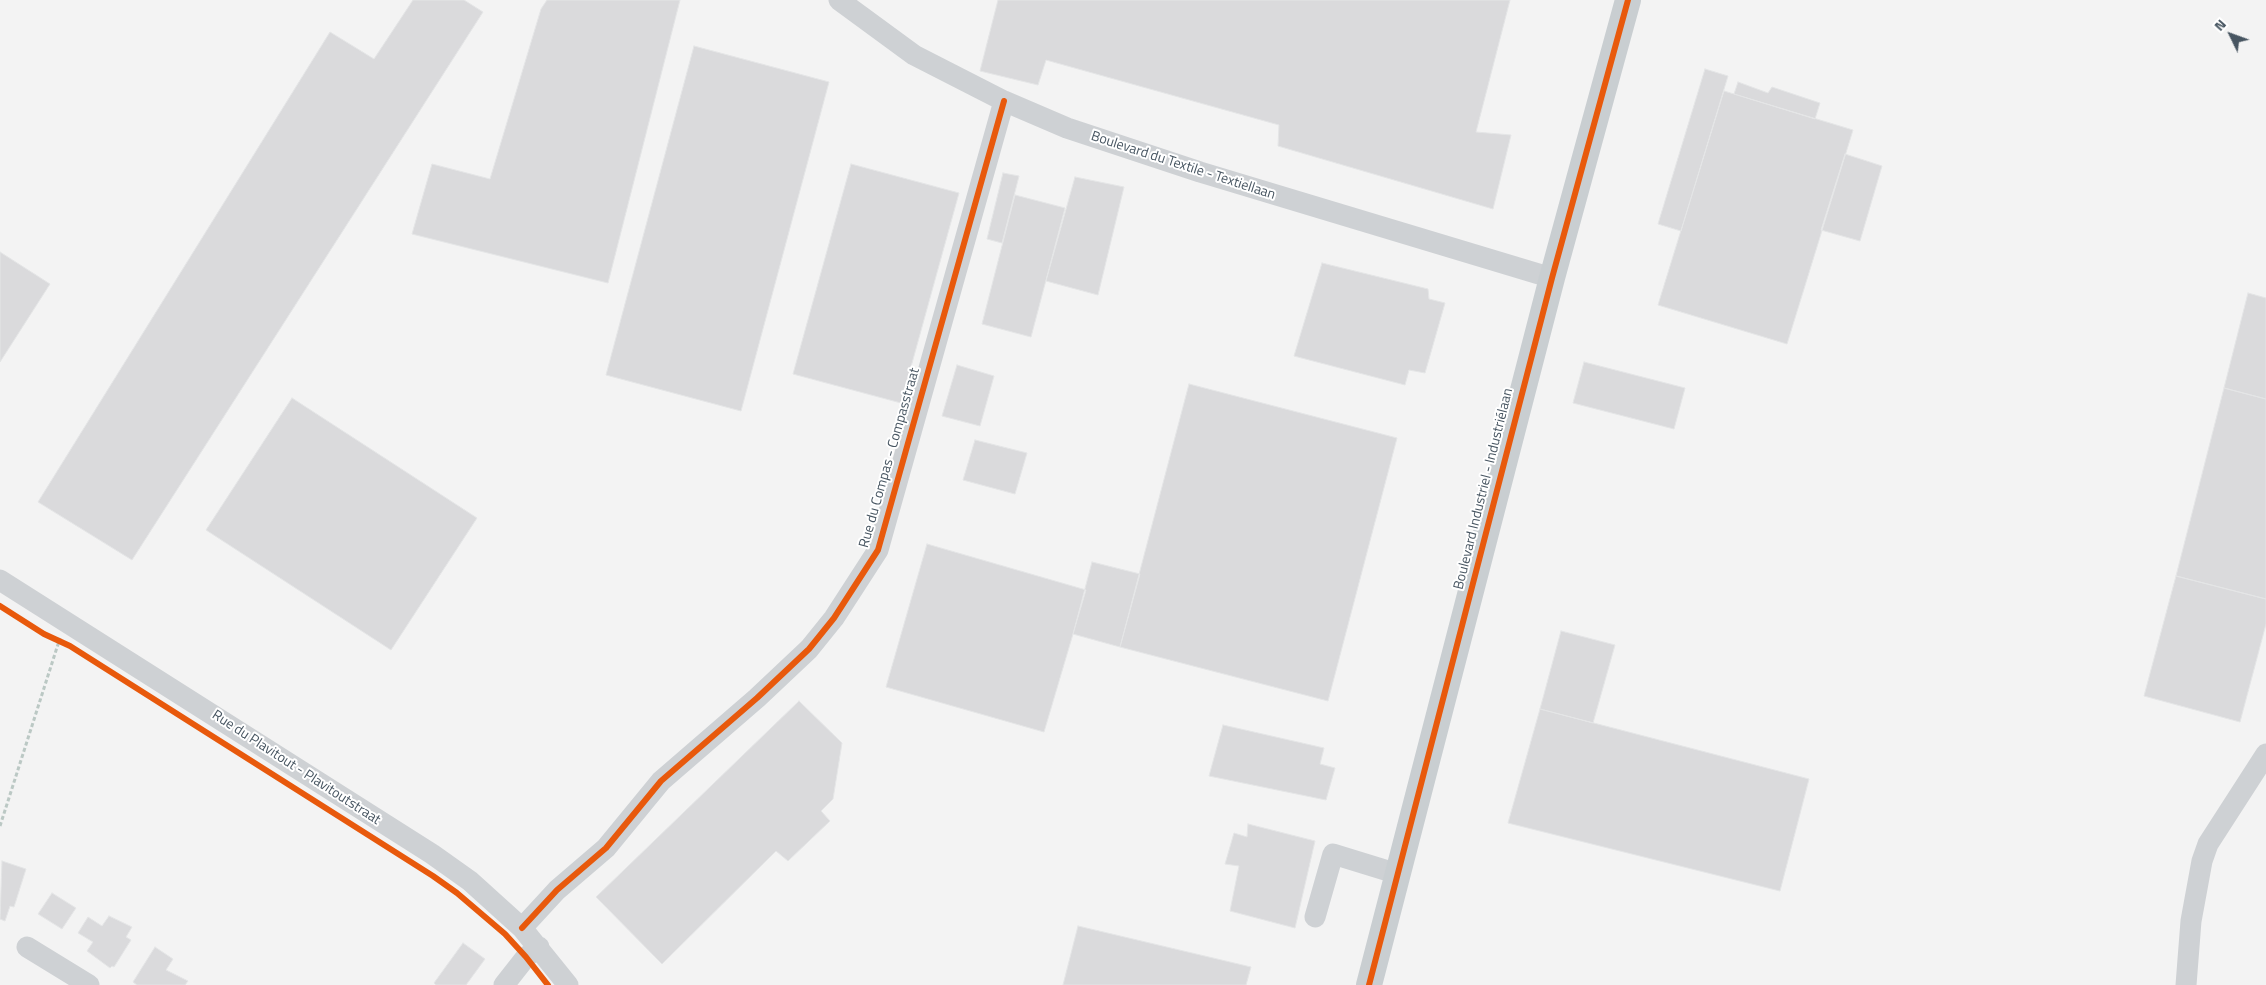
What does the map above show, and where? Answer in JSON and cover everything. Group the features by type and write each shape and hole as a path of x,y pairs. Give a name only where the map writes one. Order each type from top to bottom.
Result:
{"main road":[{"name":"Boulevard Industriel - Industriélaan","path":"1369,985 1552,278 1628,0"}],"street":[{"name":"Boulevard du Textile - Textiellaan","path":"838,0 914,55 1004,102 1067,128 1191,169 1552,278"},
{"name":"Rue du Compas - Compasstraat","path":"522,928 557,890 606,848 661,781 758,698 809,649 834,618 878,550 1004,102"},
{"name":"Rue du Plavitout - Plavitoutstraat","path":"0,580 432,854 470,881 522,928 568,985"},
{"path":"2186,985 2191,921 2202,861 2208,844 2266,754"},
{"path":"1315,917 1333,854 1398,874"},
{"path":"27,946 90,985"},
{"path":"504,985 526,957 538,947"}],"path":[{"path":"0,826 62,643 66,622"},
{"path":"51,638 62,643"}],"building":[{"path":"413,0 464,0 483,12 132,560 38,502 330,32 374,59"},
{"path":"547,0 680,0 608,283 412,234 432,164 490,179 541,9"},
{"path":"998,0 1510,0 1476,132 1511,135 1493,209 1278,146 1279,125 1046,60 1038,85 980,71"},
{"path":"694,46 829,82 741,411 606,375"},
{"path":"1705,69 1728,76 1681,231 1658,224"},
{"path":"1738,82 1768,93 1772,87 1820,103 1815,119 1734,94"},
{"path":"1724,91 1853,130 1787,344 1658,305"},
{"path":"1845,154 1882,166 1860,241 1821,230"},
{"path":"851,164 959,193 901,403 793,374"},
{"path":"1003,173 1019,176 1002,243 987,239"},
{"path":"1075,177 1124,187 1098,295 1046,281"},
{"path":"1015,195 1065,208 1031,337 982,324"},
{"path":"0,252 50,284 0,362"},
{"path":"1322,263 1428,289 1429,299 1445,303 1425,373 1409,370 1405,385 1294,356"},
{"path":"2248,293 2266,298 2266,399 2224,388"},
{"path":"1584,362 1685,388 1674,429 1573,403"},
{"path":"957,365 994,376 980,426 942,416"},
{"path":"1189,384 1397,438 1328,701 1120,647"},
{"path":"2224,388 2266,399 2266,599 2176,576"},
{"path":"292,398 477,518 391,650 206,530"},
{"path":"975,440 1027,453 1015,494 963,480"},
{"path":"927,544 1086,590 1044,732 886,687"},
{"path":"1092,562 1140,574 1120,647 1073,634"},
{"path":"2176,576 2266,599 2266,624 2240,722 2144,696"},
{"path":"1561,631 1615,645 1593,723 1540,709"},
{"path":"799,701 842,743 833,799 821,811 830,821 788,861 776,851 662,964 596,897"},
{"path":"1540,709 1809,779 1780,891 1508,823"},
{"path":"1223,725 1324,748 1320,764 1335,768 1326,800 1209,776"},
{"path":"1248,824 1315,841 1295,928 1230,911 1239,866 1225,864 1234,833 1247,837"},
{"path":"2,861 26,869 14,907 10,906 5,921 0,919"},
{"path":"52,893 76,908 62,929 38,914"},
{"path":"109,916 132,927 126,937 131,940 114,967 110,968 87,951 93,942 78,933 88,917 102,926"},
{"path":"1078,926 1251,967 1246,985 1063,985"},
{"path":"463,943 485,959 466,985 436,985 434,983"},
{"path":"155,947 173,959 166,970 188,981 185,985 137,985 133,982"}],"cycle path":[{"path":"1369,985 1552,278 1628,0"},
{"path":"522,928 557,890 606,848 661,781 757,698 809,649 834,618 878,550 1004,101"},
{"path":"0,606 44,634 70,646 433,876 457,893 505,934 548,985"}]}
